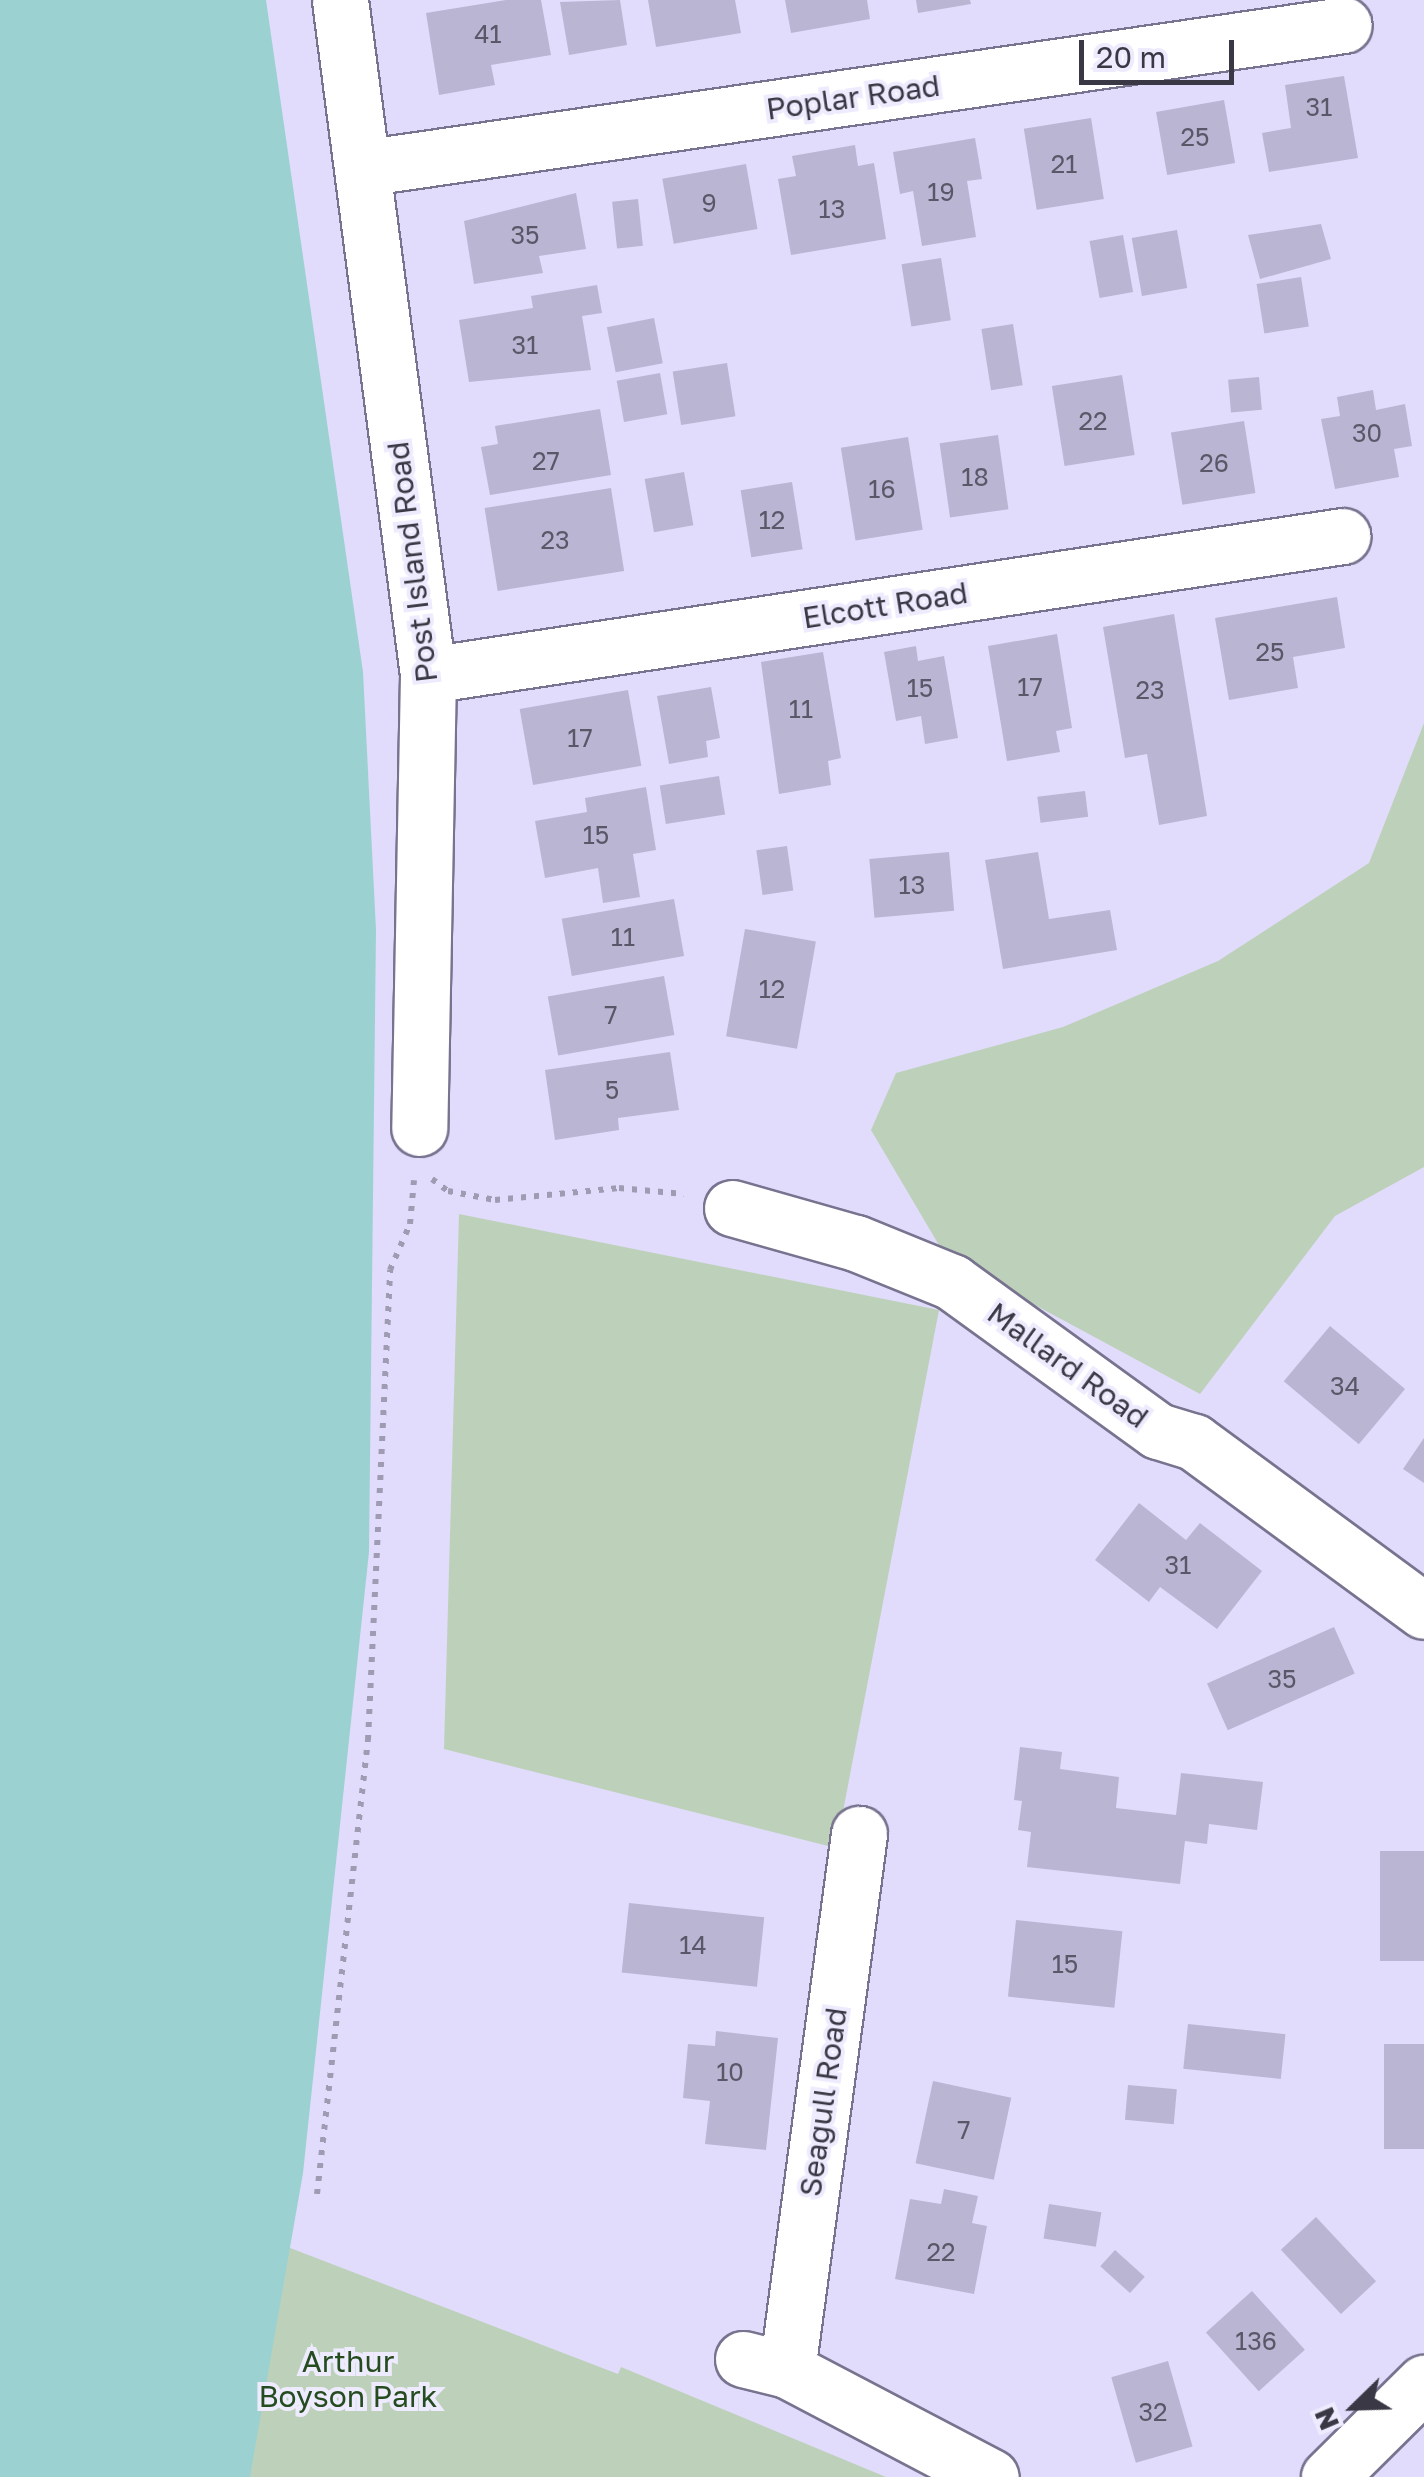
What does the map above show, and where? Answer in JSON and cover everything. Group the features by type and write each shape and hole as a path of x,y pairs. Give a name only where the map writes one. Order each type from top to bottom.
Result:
{"street":[{"name":"Post Island Road","path":"340,0 428,675 419,1128"},
{"name":"Poplar Road","path":"362,168 1344,25"},
{"name":"Elcott Road","path":"428,675 1343,536"},
{"name":"Mallard Road","path":"732,1208 856,1243 952,1282 1158,1431 1194,1442 1424,1611"},
{"name":"Seagull Road","path":"859,1834 765,2364 990,2477"},
{"path":"1329,2477 1424,2383"}],"path":[{"path":"317,2194 368,1740 390,1270 410,1224 415,1166 448,1191 495,1200 619,1188 692,1195 732,1208"}],"green space":[{"path":"1424,723 1424,1167 1335,1216 1200,1394 946,1257 871,1130 896,1073 1063,1027 1218,961 1369,863"},
{"path":"459,1214 939,1310 836,1848 444,1749"},
{"name":"Arthur Boyson Park","path":"272,2241 618,2374 621,2367 886,2477 246,2477"}],"shaded area":[{"path":"0,0 266,0 363,672 376,930 369,1552 303,2173 250,2477 0,2477"}],"building":[{"path":"506,0 541,0 551,55 491,65 495,85 439,95 426,13"},
{"path":"620,0 627,45 569,55 560,2"},
{"path":"648,0 735,0 741,33 656,47"},
{"path":"785,0 867,0 870,19 791,33"},
{"path":"916,0 970,0 971,4 918,13"},
{"path":"1344,76 1358,158 1269,172 1262,133 1291,128 1285,85"},
{"path":"1224,100 1235,163 1167,175 1156,112"},
{"path":"1091,118 1104,199 1037,210 1024,129"},
{"path":"975,138 982,179 967,181 976,237 922,246 913,191 900,194 893,152"},
{"path":"855,145 858,166 874,163 886,239 791,255 778,179 796,176 792,156"},
{"path":"746,164 757,229 674,244 662,179"},
{"path":"576,193 586,249 539,256 543,273 474,284 464,221"},
{"path":"638,199 643,246 617,248 612,202"},
{"path":"1321,224 1331,259 1260,279 1248,235"},
{"path":"1177,230 1187,288 1142,296 1132,238"},
{"path":"1123,235 1133,292 1100,298 1090,241"},
{"path":"941,258 951,320 911,326 901,264"},
{"path":"1301,277 1309,326 1264,333 1257,284"},
{"path":"597,285 602,313 582,316 591,370 469,382 459,320 533,308 531,296"},
{"path":"654,318 663,363 616,372 607,327"},
{"path":"1013,324 1023,385 991,390 981,329"},
{"path":"727,363 735,416 681,425 673,372"},
{"path":"660,373 667,414 624,422 617,381"},
{"path":"1122,375 1135,455 1065,466 1052,386"},
{"path":"1259,377 1262,410 1231,413 1228,380"},
{"path":"1373,390 1376,410 1405,404 1412,446 1394,449 1399,477 1335,489 1321,419 1340,416 1337,397"},
{"path":"600,409 611,475 490,495 481,447 498,444 495,426"},
{"path":"1244,421 1255,493 1182,505 1171,433"},
{"path":"998,435 1008,509 950,517 940,443"},
{"path":"908,437 923,530 856,540 841,448"},
{"path":"684,472 693,525 654,532 645,479"},
{"path":"792,482 803,549 751,557 741,490"},
{"path":"611,488 624,571 498,591 485,508"},
{"path":"1337,597 1345,648 1293,657 1298,688 1229,700 1215,618"},
{"path":"1174,614 1207,816 1159,825 1147,754 1125,758 1103,627"},
{"path":"1057,634 1072,728 1056,731 1060,752 1007,761 988,646"},
{"path":"916,646 918,661 944,656 958,738 925,744 921,716 896,721 884,652"},
{"path":"823,652 841,758 828,761 831,785 779,794 761,662"},
{"path":"711,687 720,738 706,741 708,757 669,764 657,696"},
{"path":"628,690 641,766 533,785 520,709"},
{"path":"719,776 725,815 666,824 660,785"},
{"path":"646,787 656,850 633,854 640,897 603,903 598,868 545,878 535,821 587,812 585,798"},
{"path":"1085,791 1088,817 1041,823 1037,797"},
{"path":"787,846 793,891 763,895 756,850"},
{"path":"949,852 954,911 874,918 869,859"},
{"path":"1038,852 1049,919 1110,910 1117,950 1003,969 985,860"},
{"path":"674,899 684,956 572,976 562,919"},
{"path":"745,929 816,942 797,1049 726,1036"},
{"path":"664,976 674,1035 558,1056 548,996"},
{"path":"670,1052 679,1110 618,1118 619,1130 555,1140 545,1070"},
{"path":"1330,1326 1405,1389 1359,1444 1284,1381"},
{"path":"1424,1438 1424,1483 1403,1469"},
{"path":"1139,1503 1186,1540 1200,1523 1262,1571 1217,1629 1160,1587 1149,1602 1095,1560"},
{"path":"1334,1627 1355,1674 1228,1730 1207,1684"},
{"path":"1020,1747 1062,1752 1060,1769 1119,1777 1116,1808 1176,1815 1181,1773 1263,1782 1257,1830 1209,1824 1207,1844 1185,1841 1180,1884 1027,1867 1031,1832 1018,1830 1022,1801 1014,1800"},
{"path":"1380,1851 1424,1851 1424,1961 1380,1961"},
{"path":"629,1903 764,1917 757,1987 622,1973"},
{"path":"1016,1920 1122,1931 1114,2008 1008,1997"},
{"path":"1188,2024 1285,2034 1281,2079 1183,2069"},
{"path":"716,2031 778,2038 766,2150 705,2144 710,2101 683,2098 688,2044 715,2046"},
{"path":"1384,2044 1424,2044 1424,2149 1384,2149"},
{"path":"933,2081 1011,2098 994,2180 916,2163"},
{"path":"1128,2085 1177,2089 1174,2124 1125,2120"},
{"path":"944,2189 978,2196 972,2223 987,2226 974,2294 895,2279 910,2199 941,2204"},
{"path":"1049,2204 1101,2212 1096,2247 1044,2239"},
{"path":"1316,2217 1376,2281 1341,2314 1281,2250"},
{"path":"1115,2250 1145,2277 1130,2293 1100,2266"},
{"path":"1252,2291 1305,2350 1259,2391 1206,2332"},
{"path":"1168,2361 1193,2447 1136,2463 1111,2377"}]}
